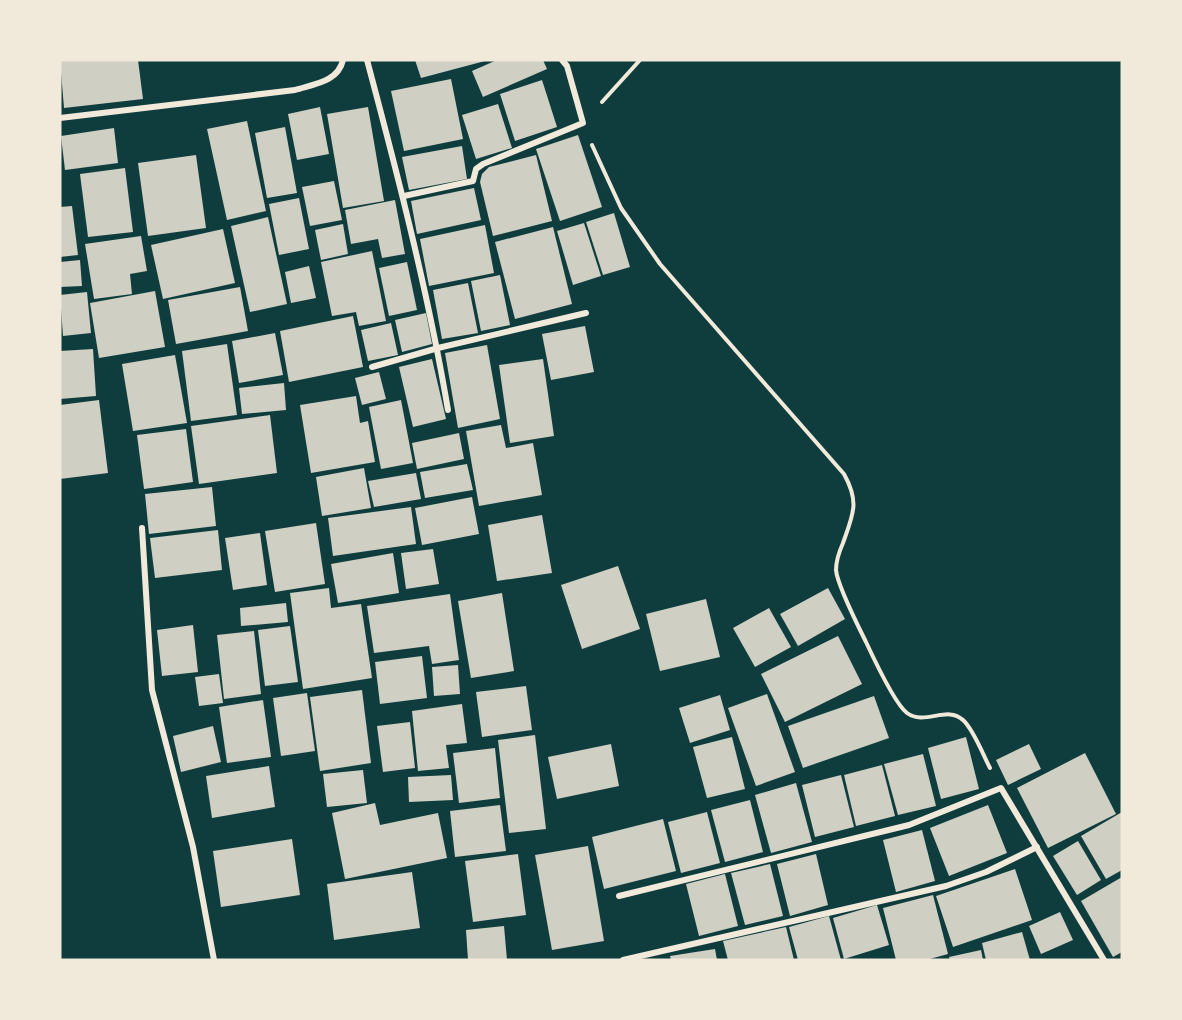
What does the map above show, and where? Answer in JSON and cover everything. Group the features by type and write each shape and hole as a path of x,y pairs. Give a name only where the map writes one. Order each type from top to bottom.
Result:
{"street":[{"path":"60,118 295,90 330,79 338,74 343,60"},
{"path":"367,60 404,196 438,348 448,410"},
{"path":"404,196 473,182 476,170 483,164 583,123 567,66 562,60"},
{"path":"372,367 438,348 586,313"},
{"path":"142,528 152,690 193,847 214,960"},
{"path":"619,896 909,825 1001,788 1104,960"},
{"path":"623,960 946,886 986,872 1037,848"}],"path":[{"path":"640,60 583,123 621,208 660,264 844,474 853,490 855,502 837,559 836,572 866,643 901,707 914,717 923,718 949,713 964,720 1001,788"}],"building":[{"path":"60,60 138,60 143,99 64,108"},
{"path":"415,60 485,60 485,61 421,78"},
{"path":"497,60 543,60 547,69 483,97 472,71"},
{"path":"451,79 463,139 404,151 391,91"},
{"path":"542,80 557,127 515,141 500,94"},
{"path":"498,104 512,148 476,159 462,115"},
{"path":"320,107 329,154 297,160 288,114"},
{"path":"368,107 384,201 343,208 327,114"},
{"path":"247,121 266,211 227,220 207,129"},
{"path":"285,127 297,193 267,198 255,133"},
{"path":"114,128 118,163 65,170 61,136"},
{"path":"578,135 602,207 560,221 536,149"},
{"path":"462,146 467,179 409,190 402,157"},
{"path":"196,155 206,228 148,236 138,163"},
{"path":"536,155 552,221 493,236 480,182 482,174 489,167"},
{"path":"125,168 133,232 88,237 80,174"},
{"path":"334,181 342,220 310,226 302,187"},
{"path":"474,188 481,220 417,234 411,201"},
{"path":"299,198 309,249 279,255 269,204"},
{"path":"395,200 405,254 382,258 378,239 351,244 345,210"},
{"path":"72,206 78,255 60,257 60,207"},
{"path":"614,213 630,267 603,275 586,222"},
{"path":"268,217 287,304 250,312 231,226"},
{"path":"584,223 601,276 573,285 557,231"},
{"path":"343,224 348,254 321,260 315,230"},
{"path":"485,225 494,273 429,286 420,239"},
{"path":"553,227 572,304 515,319 495,242"},
{"path":"223,229 235,283 163,299 151,245"},
{"path":"141,236 147,271 130,274 132,294 94,299 85,244"},
{"path":"372,251 386,321 359,326 356,312 332,316 321,262"},
{"path":"80,260 82,286 60,287 60,262"},
{"path":"407,262 417,310 389,316 379,268"},
{"path":"309,266 316,298 291,303 285,272"},
{"path":"500,275 510,325 481,331 471,281"},
{"path":"468,283 478,333 442,339 433,290"},
{"path":"240,287 248,331 176,344 168,300"},
{"path":"155,291 165,347 99,358 90,303"},
{"path":"87,292 91,333 63,336 60,295"},
{"path":"426,313 432,344 402,352 395,320"},
{"path":"353,316 363,367 289,382 280,331"},
{"path":"391,323 398,355 368,361 361,330"},
{"path":"585,326 594,372 551,380 542,334"},
{"path":"275,333 283,375 239,383 232,341"},
{"path":"227,344 237,415 191,421 182,351"},
{"path":"487,345 500,419 458,428 445,353"},
{"path":"93,349 96,396 60,399 60,351"},
{"path":"175,355 187,423 133,431 122,364"},
{"path":"432,359 446,419 413,427 399,367"},
{"path":"543,359 554,436 510,443 499,365"},
{"path":"379,372 386,399 362,405 355,378"},
{"path":"284,383 286,410 242,414 239,388"},
{"path":"356,396 360,423 368,421 375,462 311,473 300,405"},
{"path":"99,400 108,473 60,479 60,405"},
{"path":"401,400 413,463 381,469 369,407"},
{"path":"270,415 277,473 199,484 191,426"},
{"path":"501,425 506,448 533,443 542,495 479,506 466,431"},
{"path":"186,429 193,482 144,489 137,435"},
{"path":"459,433 464,459 417,469 412,443"},
{"path":"467,464 473,490 425,498 420,472"},
{"path":"364,468 371,508 322,516 316,477"},
{"path":"416,473 421,499 374,507 368,481"},
{"path":"212,487 216,526 149,534 145,494"},
{"path":"472,497 479,534 422,545 415,508"},
{"path":"411,507 416,544 333,556 328,518"},
{"path":"542,515 552,573 497,581 488,525"},
{"path":"316,523 325,584 275,592 265,531"},
{"path":"218,530 222,570 155,578 150,538"},
{"path":"260,533 267,585 233,590 225,538"},
{"path":"433,549 439,584 406,589 401,553"},
{"path":"393,553 399,593 338,603 331,564"},
{"path":"618,566 640,629 582,649 561,585"},
{"path":"329,588 331,608 361,604 372,678 303,689 290,593"},
{"path":"828,588 845,619 798,646 780,614"},
{"path":"502,593 514,671 471,678 458,601"},
{"path":"450,594 459,660 432,664 429,646 374,653 367,606"},
{"path":"706,599 720,657 660,671 646,614"},
{"path":"286,603 288,622 241,626 240,608"},
{"path":"769,608 791,647 755,667 733,628"},
{"path":"193,625 198,672 162,676 157,630"},
{"path":"290,626 298,682 265,686 258,630"},
{"path":"254,631 261,694 224,699 217,635"},
{"path":"838,636 862,684 785,722 761,674"},
{"path":"422,656 427,698 380,704 375,662"},
{"path":"458,665 460,694 434,696 432,667"},
{"path":"219,674 223,703 199,706 195,677"},
{"path":"526,686 532,730 482,737 476,692"},
{"path":"362,690 371,763 320,771 310,697"},
{"path":"307,693 315,751 281,756 273,698"},
{"path":"767,694 795,772 756,786 728,708"},
{"path":"720,695 730,730 690,743 679,708"},
{"path":"874,696 889,738 803,768 788,726"},
{"path":"263,700 271,757 227,763 219,707"},
{"path":"462,704 467,743 446,745 449,768 418,771 412,711"},
{"path":"410,722 415,768 383,772 377,726"},
{"path":"213,726 221,762 181,772 173,736"},
{"path":"535,735 546,829 509,833 498,740"},
{"path":"732,737 745,789 707,798 693,747"},
{"path":"966,737 979,789 941,799 928,748"},
{"path":"611,744 619,786 557,799 548,757"},
{"path":"1029,744 1041,769 1008,785 996,760"},
{"path":"495,748 500,798 459,803 453,753"},
{"path":"1085,753 1116,814 1048,848 1017,788"},
{"path":"923,754 936,806 898,815 884,764"},
{"path":"882,765 895,816 856,826 844,775"},
{"path":"269,766 275,807 212,818 206,776"},
{"path":"363,770 367,803 327,807 323,774"},
{"path":"451,775 453,800 409,802 408,777"},
{"path":"841,775 854,827 815,837 802,785"},
{"path":"796,783 812,842 771,853 755,795"},
{"path":"750,800 763,852 725,862 711,810"},
{"path":"375,803 380,825 438,813 447,858 345,879 332,813"},
{"path":"500,805 506,851 455,857 450,811"},
{"path":"988,805 1007,853 949,876 930,828"},
{"path":"707,812 720,863 681,873 668,822"},
{"path":"1122,812 1122,870 1106,879 1081,836"},
{"path":"663,819 676,871 604,889 592,837"},
{"path":"922,830 935,881 896,892 883,840"},
{"path":"292,839 300,895 221,907 213,851"},
{"path":"1078,841 1101,880 1077,895 1053,856"},
{"path":"588,846 604,941 552,950 535,855"},
{"path":"518,854 526,915 473,922 465,861"},
{"path":"816,854 828,905 790,916 777,864"},
{"path":"770,864 783,916 745,925 731,873"},
{"path":"1015,869 1032,920 953,947 936,896"},
{"path":"412,872 420,928 334,940 327,884"},
{"path":"725,874 738,926 699,936 686,884"},
{"path":"1122,877 1122,952 1113,957 1081,901"},
{"path":"933,895 948,954 926,960 896,960 883,908"},
{"path":"877,905 889,945 844,959 833,918"},
{"path":"1060,912 1073,940 1041,954 1029,926"},
{"path":"829,916 841,960 798,960 789,927"},
{"path":"504,926 507,960 468,960 466,930"},
{"path":"786,927 794,960 728,960 723,941"},
{"path":"1022,932 1030,960 986,960 982,943"},
{"path":"715,949 717,960 671,960 670,956"},
{"path":"981,950 983,960 950,960 949,957"}]}
